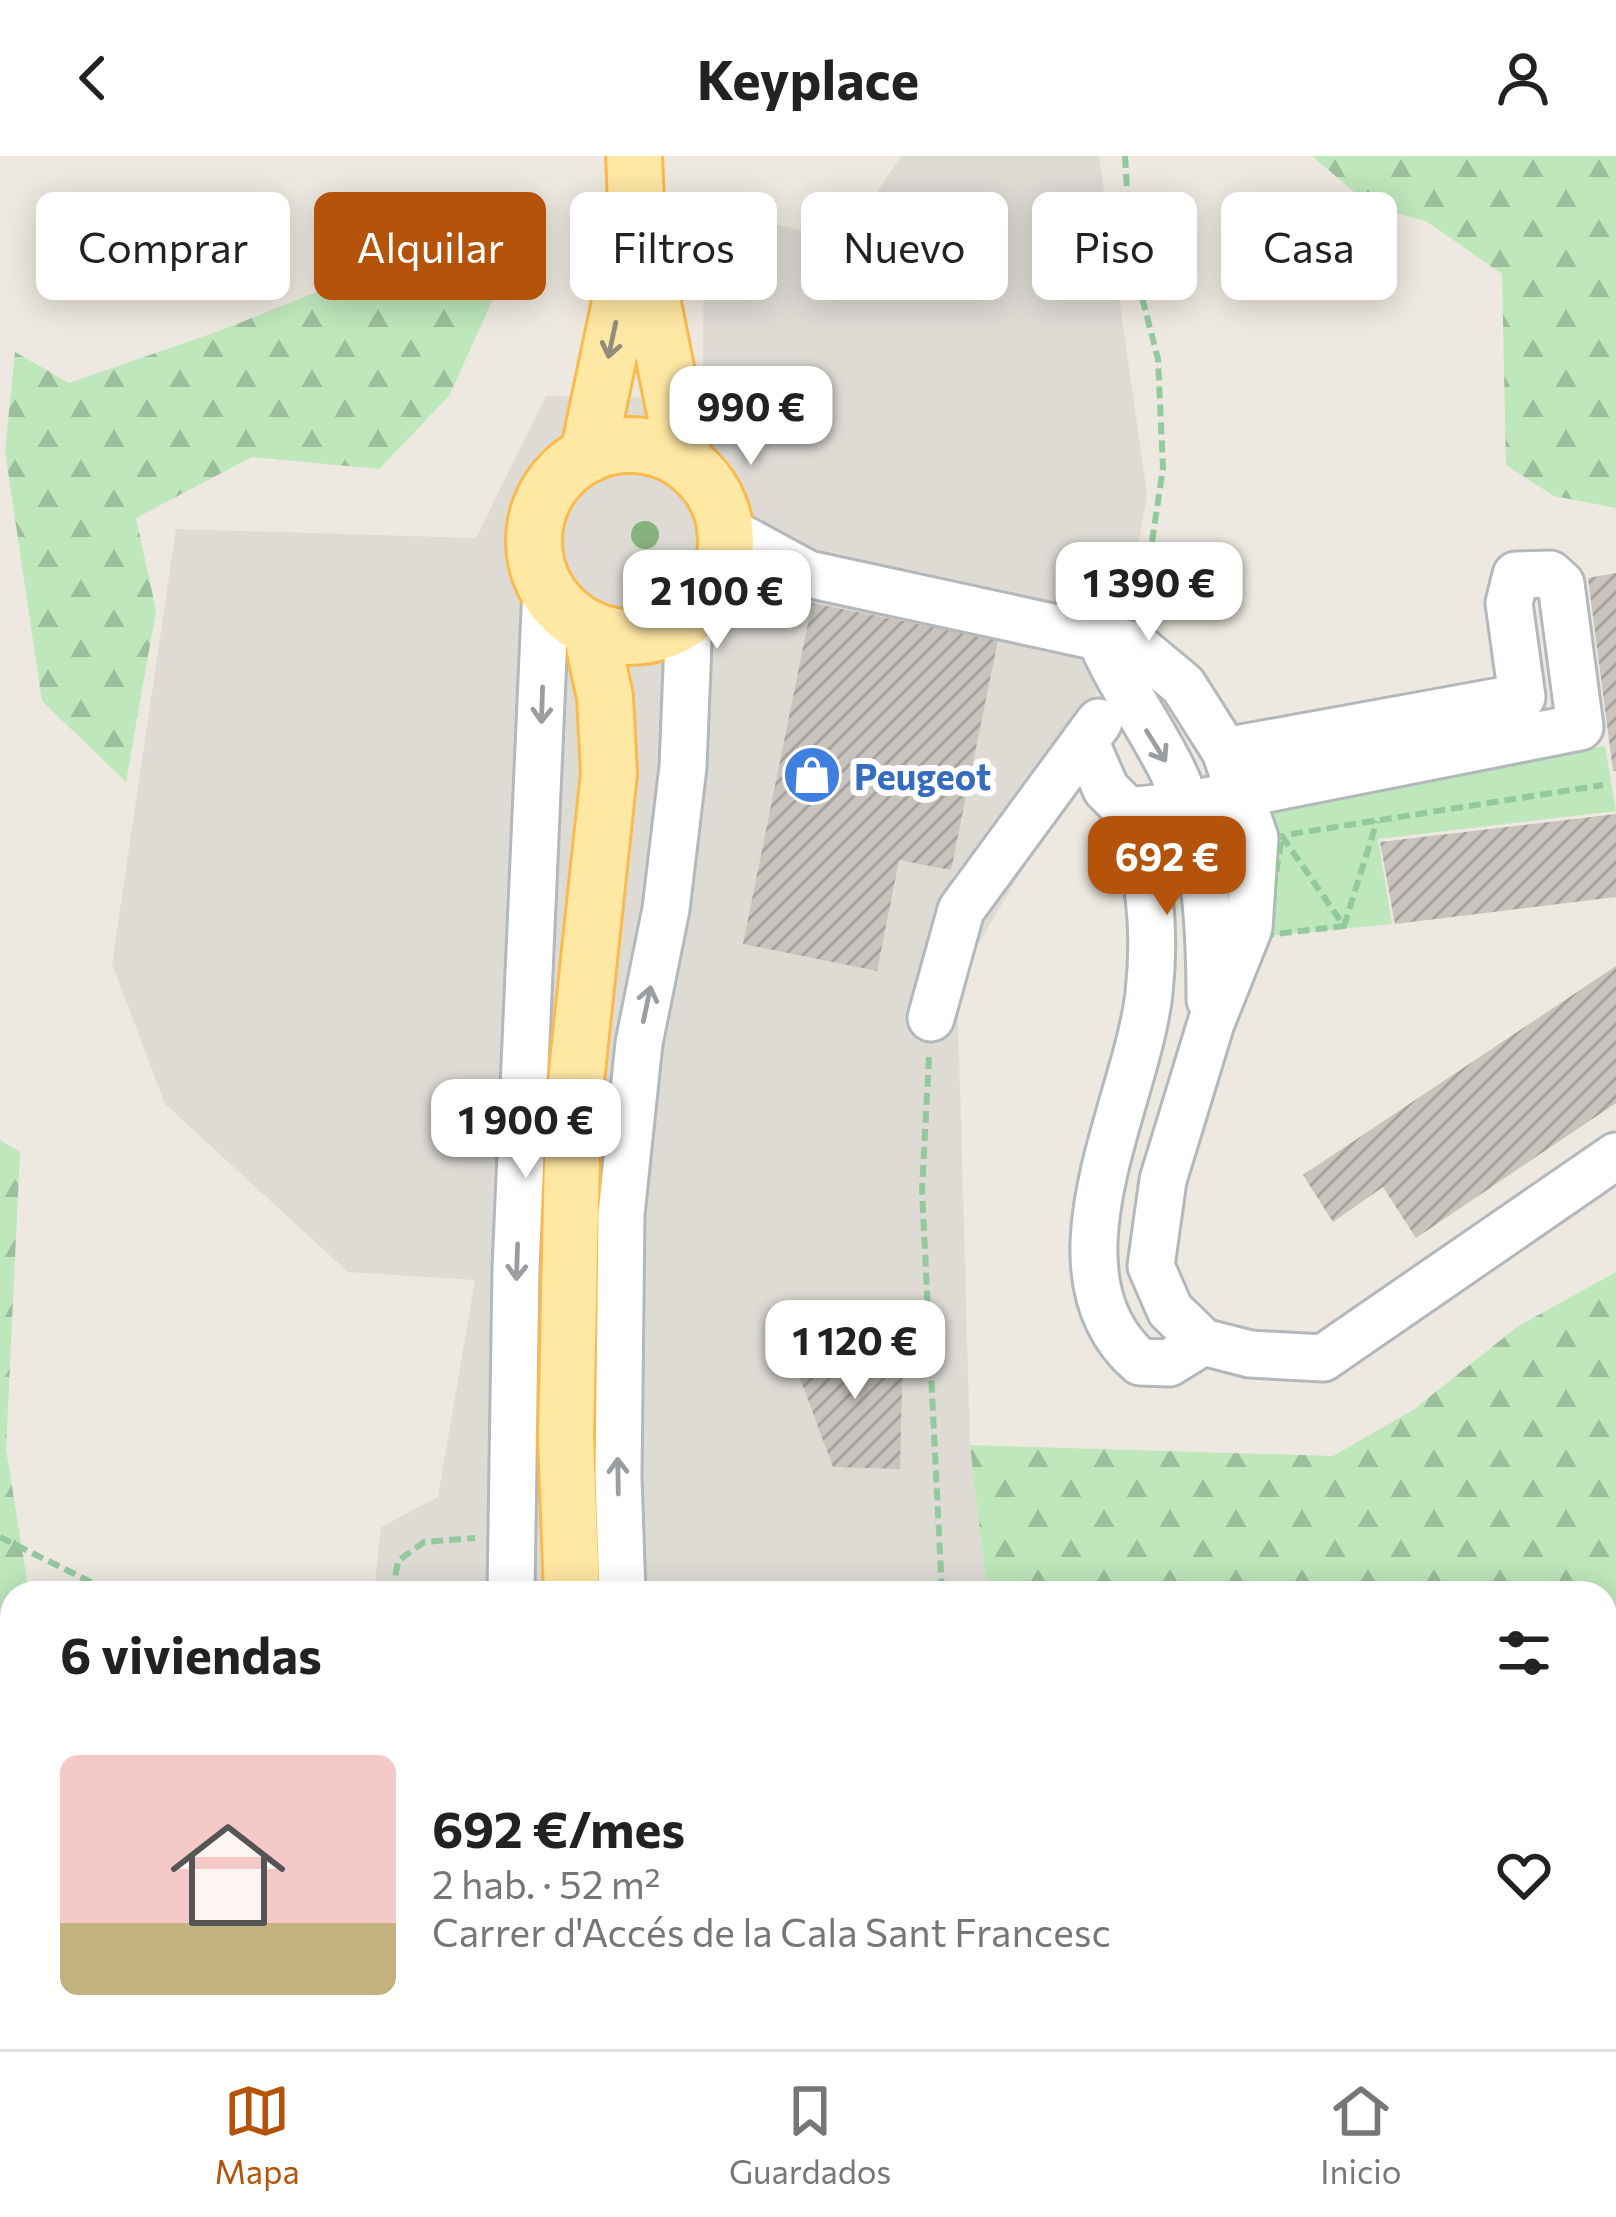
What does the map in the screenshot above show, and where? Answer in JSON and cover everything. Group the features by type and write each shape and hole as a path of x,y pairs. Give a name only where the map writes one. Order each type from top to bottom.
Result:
{"main road":[{"path":"634,156 636,192"},
{"path":"588,455 621,300"},
{"path":"652,300 685,462"},
{"path":"609,773 632,701 724,562 725,530 715,495 685,462 642,446 588,455 557,479 538,513 535,552 547,588 565,612 590,628 626,637 688,614"},
{"path":"572,1581 566,1439 573,1109 609,773 604,697 590,628"}],"street":[{"path":"725,530 808,574 1117,641 1183,685 1233,771 1256,838 1249,928 1210,1023 1163,1180 1151,1266 1170,1310 1203,1342 1250,1354 1323,1358 1616,1156"},
{"path":"622,1581 621,1214 639,1043 666,909 680,791 688,614 808,574"},
{"path":"1127,811 1185,806 1233,771 1522,697 1509,603 1516,575 1550,574 1561,584 1580,727 1233,771"},
{"path":"510,1581 508,1541 547,588"},
{"path":"1117,641 1121,689 1173,772 1185,806 1210,928 1210,1023"},
{"path":"1121,689 1183,685"},
{"path":"931,1018 961,910 1121,689"},
{"path":"1085,741 1106,789 1127,811 1146,862 1154,926 1149,998 1096,1203 1098,1282 1114,1339 1140,1362 1168,1363 1203,1342"}],"path":[{"path":"1117,641 1163,468 1158,359 1131,255 1125,156"},
{"path":"1282,836 1603,785"},
{"path":"1345,926 1377,821"},
{"path":"1282,836 1345,926"},
{"path":"1282,836 1266,935 1345,926"},
{"path":"931,1018 922,1191 941,1581"},
{"path":"394,1581 398,1561 424,1542 455,1536 508,1541"},
{"path":"0,1537 89,1581"}],"shaded area":[{"path":"901,156 1099,156 1104,192 1032,192 1032,300 1119,300 1147,495 1126,614 1042,836 957,980 970,1445 986,1581 375,1581 381,1527 438,1497 475,1280 348,1272 165,1104 112,964 176,529 476,538 546,396 703,399 704,300 777,300 777,225 801,230 801,300 1008,300 1008,192 877,192"}],"green space":[{"path":"1312,156 1616,156 1616,508 1554,496 1506,465 1502,274 1426,221 1397,213 1397,192 1354,192"},
{"path":"314,293 314,300 492,300 449,396 379,469 252,457 136,518 156,610 126,782 42,701 5,451 15,352 69,383"},
{"path":"1605,746 1616,811 1378,839 1392,924 1258,937 1264,806"},
{"path":"0,1140 20,1152 6,1449 27,1581 0,1581"},
{"path":"1616,1272 1616,1581 986,1581 970,1445 1333,1456 1413,1410 1517,1327"}],"building":[{"path":"1616,573 1616,771 1613,771 1588,578"},
{"path":"812,603 998,640 951,870 899,860 877,971 743,944"},
{"path":"1616,814 1616,897 1395,924 1380,842"},
{"path":"1616,966 1616,1103 1416,1238 1383,1187 1333,1222 1303,1175"},
{"path":"788,1346 903,1348 900,1469 833,1467"}],"place":[{"name":"Peugeot","path":"812,775"}]}
